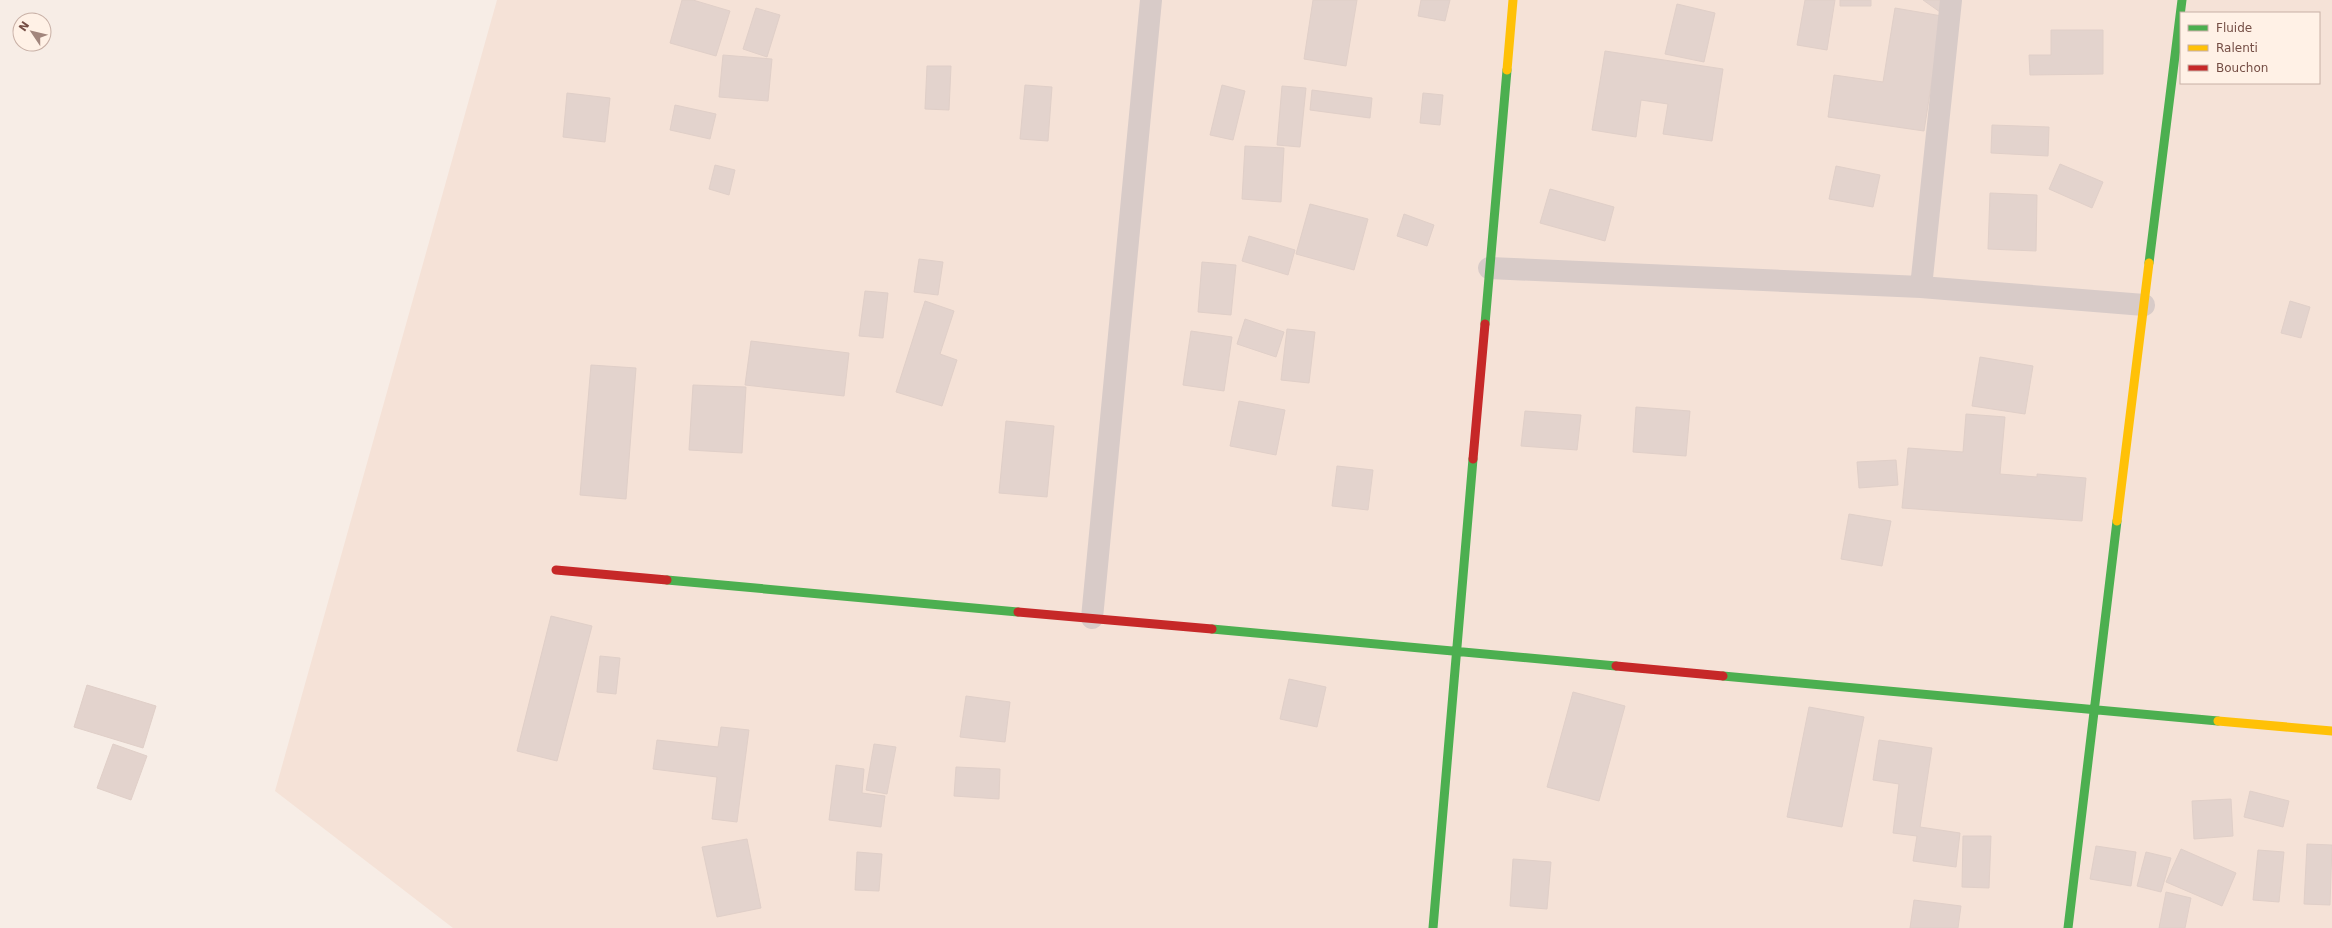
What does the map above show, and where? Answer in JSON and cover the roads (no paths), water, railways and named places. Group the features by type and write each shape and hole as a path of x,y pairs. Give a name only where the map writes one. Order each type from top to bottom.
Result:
{"street":[{"path":"1092,618 1152,0"},
{"path":"1433,928 1512,0"},
{"path":"1921,287 1951,0"},
{"path":"2181,12 2182,0"},
{"path":"2068,928 2093,709 2180,16"},
{"path":"1489,268 1921,287 2144,305"},
{"path":"556,570 2332,730"}]}
